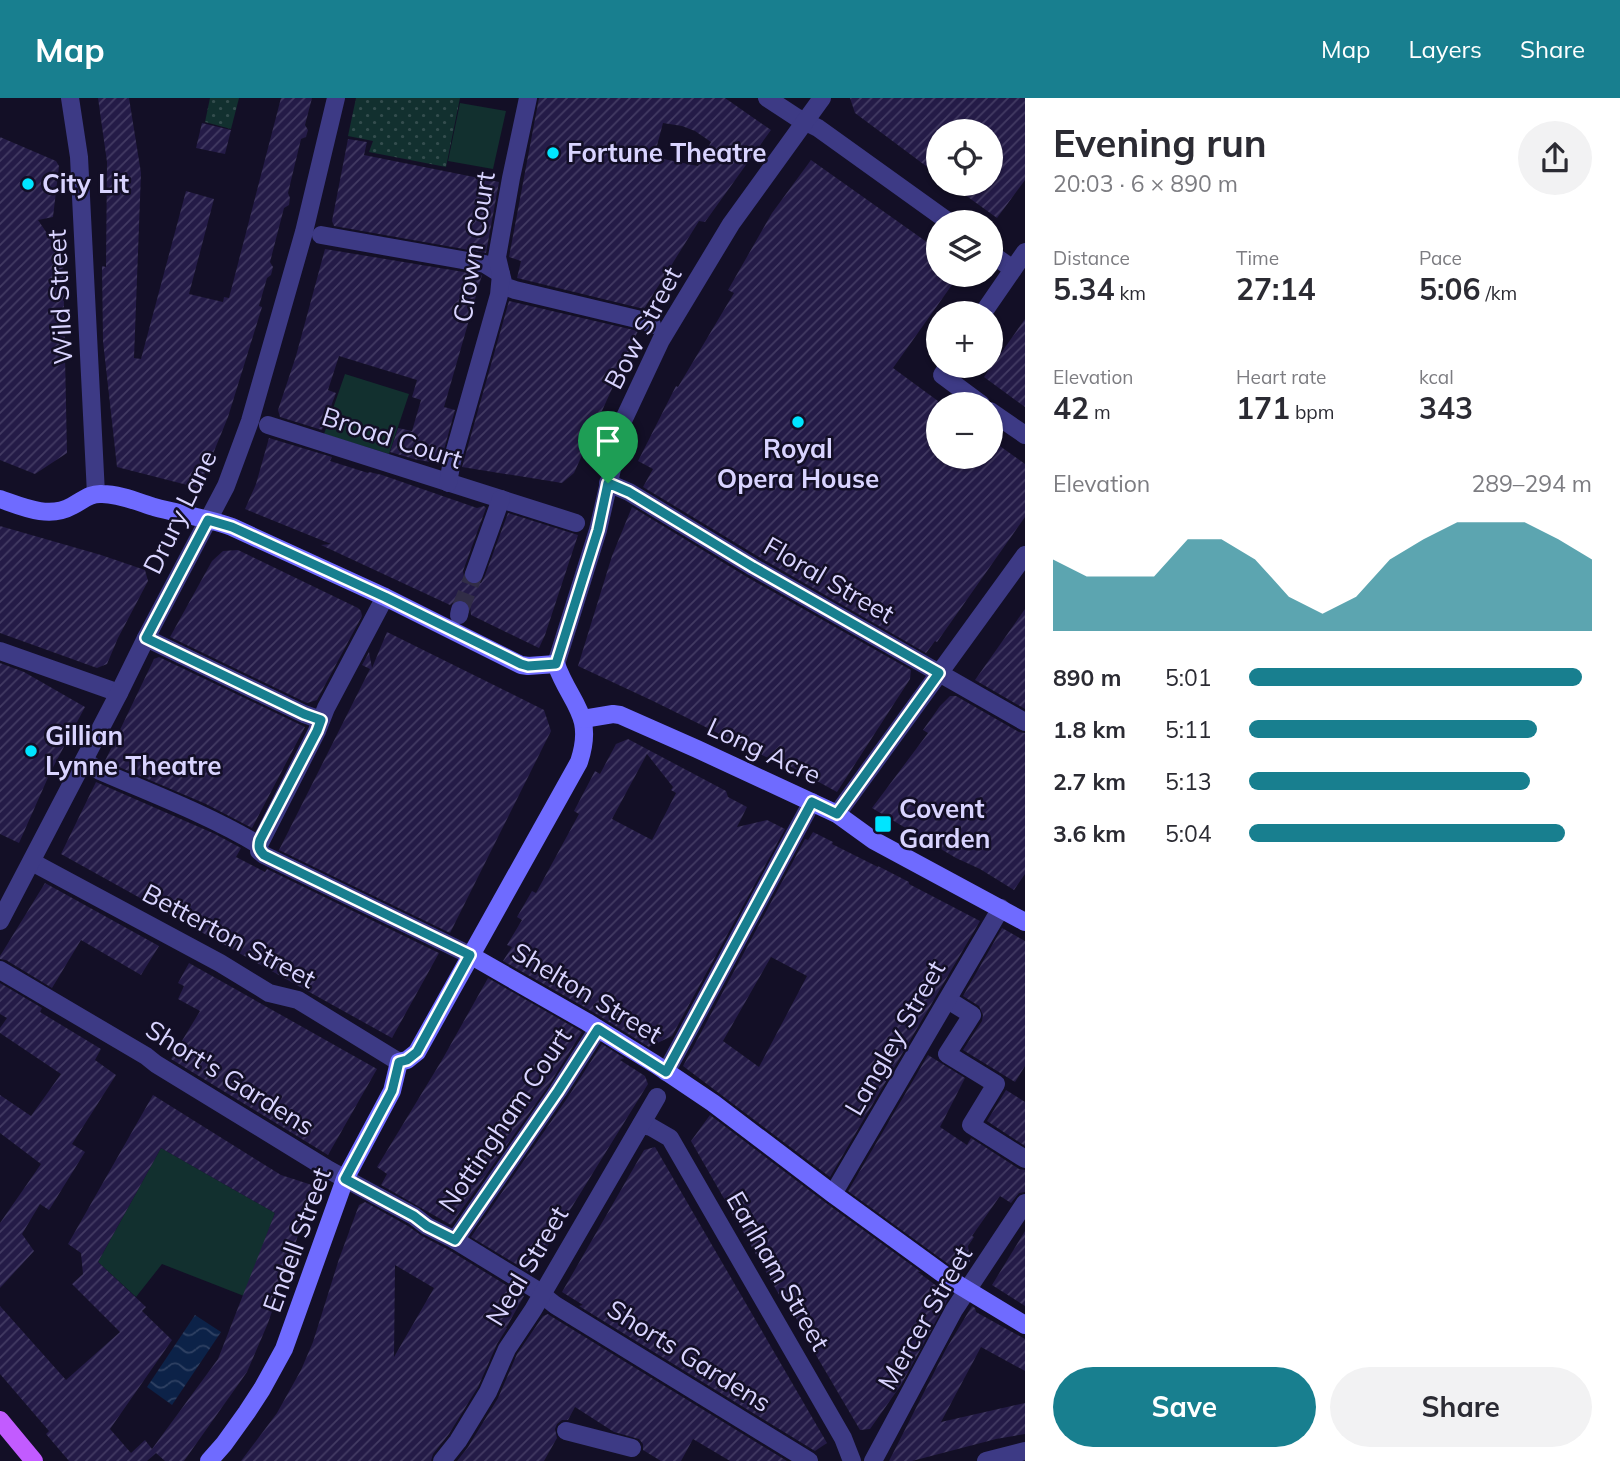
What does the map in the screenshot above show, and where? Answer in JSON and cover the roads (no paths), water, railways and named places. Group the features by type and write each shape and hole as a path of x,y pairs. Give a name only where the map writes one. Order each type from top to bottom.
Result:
{"main road":[{"path":"0,499 49,513 65,510 96,494 104,494 232,527 385,597 521,664 556,664 583,719 584,739 579,762 417,1052 407,1060 399,1062"},
{"name":"Long Acre","path":"583,719 620,715 698,749 837,814 873,840 1025,922"},
{"name":"Shelton Street","path":"470,955 598,1029 713,1103 967,1291 1025,1325"},
{"name":"Endell Street","path":"209,1461 247,1412 284,1349 345,1179 392,1091 399,1062"},
{"path":"0,1420 33,1461"}],"street":[{"name":"Wild Street","path":"70,98 79,157 96,494"},
{"name":"Drury Lane","path":"0,921 5,902 32,862 226,486 250,421 304,232 336,98"},
{"name":"Crown Court","path":"448,483 499,295 501,274 497,257 527,98"},
{"path":"767,98 818,128 932,210"},
{"name":"Bow Street","path":"556,664 598,530 624,421 666,332 731,224 822,98"},
{"path":"321,235 485,264 501,274 504,286 652,325"},
{"path":"991,301 1025,252"},
{"path":"1003,262 1013,269"},
{"path":"946,378 965,392"},
{"path":"1003,420 1025,435"},
{"name":"Broad Court","path":"268,425 576,523"},
{"name":"Floral Street","path":"608,483 629,492 753,567 1025,722"},
{"path":"474,574 501,499"},
{"path":"837,814 1025,555"},
{"path":"258,845 385,597"},
{"path":"146,638 321,720"},
{"path":"0,651 119,693"},
{"name":"Shelton Street","path":"91,765 245,837 258,845 259,851 264,855 470,955"},
{"path":"666,1072 812,802"},
{"name":"Betterton Street","path":"32,862 220,963 269,993 298,1000 399,1062"},
{"name":"Langley Street","path":"833,1194 1001,908"},
{"name":"Short's Gardens","path":"0,970 146,1056 324,1168 414,1216 541,1295"},
{"path":"947,1054 972,1015 948,1000"},
{"name":"Nottingham Court","path":"455,1240 598,1029"},
{"path":"924,1041 996,1084 971,1125 1025,1159"},
{"name":"Neal Street","path":"442,1461 458,1441 488,1392 507,1349 657,1097"},
{"name":"Earlham Street","path":"641,1125 670,1138 843,1438 852,1461"},
{"name":"Mercer Street","path":"873,1461 954,1310 1025,1203"},
{"name":"Shorts Gardens","path":"541,1295 809,1461"},
{"path":"566,1431 632,1448"},
{"path":"986,1461 1025,1451"}],"water":[{"path":"195,1315 221,1332 172,1405 147,1387"}],"tunnel":[{"path":"460,610 474,574"}],"place":[{"name":"Fortune Theatre","path":"553,153"},
{"name":"City Lit","path":"28,184"},
{"name":"Royal Opera House","path":"798,422"},
{"name":"Gillian Lynne Theatre","path":"31,751"},
{"name":"Covent Garden","path":"883,824"}]}
